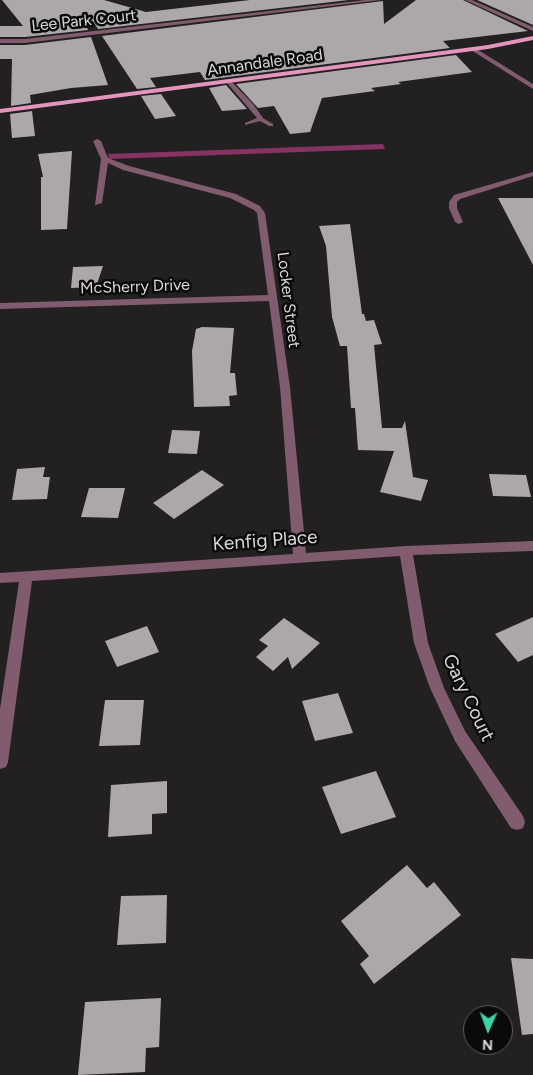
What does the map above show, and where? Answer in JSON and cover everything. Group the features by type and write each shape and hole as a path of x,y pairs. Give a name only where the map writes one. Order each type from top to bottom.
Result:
{"main road":[{"name":"Annandale Road","path":"0,111 504,45 533,38"}],"street":[{"name":"Lee Park Court","path":"0,41 25,40 378,0"},
{"path":"468,0 533,29"},
{"path":"473,49 533,87"},
{"path":"229,82 251,105 261,119 271,125"},
{"path":"247,124 261,119"},
{"path":"97,141 105,159 98,203"},
{"name":"Locker Street","path":"105,159 126,168 225,193 258,208 261,213 285,387 300,558"},
{"path":"459,222 453,208 453,202 457,197 533,174"},
{"name":"McSherry Drive","path":"0,306 272,298"},
{"name":"Kenfig Place","path":"0,578 406,551 533,546"},
{"name":"Gary Court","path":"406,551 421,643 437,688 460,736 517,822"},
{"path":"0,762 26,576"}],"shaded area":[{"path":"383,144 385,149 109,159 108,154"}],"building":[{"path":"2,0 104,0 146,12 250,0 349,0 98,29 93,21 86,24 88,30 25,37 0,37 0,26 23,26"},
{"path":"416,0 463,0 528,31 443,41 450,48 205,80 200,72 150,78 156,87 137,89 102,36 383,1 384,24"},
{"path":"477,0 533,0 533,25"},
{"path":"91,37 108,85 71,88 30,95 31,103 11,106 12,59 0,59 0,45 25,45"},
{"path":"456,55 472,72 398,82 401,84 371,88 375,91 322,98 310,132 290,134 274,106 258,108 236,84"},
{"path":"226,85 247,109 222,111 209,88"},
{"path":"161,94 176,116 155,119 141,96"},
{"path":"32,111 35,136 12,138 10,114"},
{"path":"72,151 67,229 41,230 41,177 43,177 38,154"},
{"path":"498,198 533,198 533,265"},
{"path":"350,224 362,314 364,314 366,321 374,320 382,344 374,345 382,428 402,428 405,421 413,477 428,480 421,501 380,492 394,451 358,450 355,408 351,408 347,346 340,346 332,317 326,246 319,226"},
{"path":"103,266 96,287 71,288 73,267"},
{"path":"202,327 234,328 230,373 235,373 237,395 229,396 230,406 194,407 192,351 196,329"},
{"path":"172,430 200,431 197,454 168,453"},
{"path":"45,467 43,477 50,477 47,499 12,500 17,469"},
{"path":"202,470 224,485 174,519 153,503"},
{"path":"489,474 526,475 531,497 493,496"},
{"path":"89,488 125,488 118,518 81,517"},
{"path":"533,617 533,655 518,662 495,634"},
{"path":"284,618 320,643 292,669 288,657 273,671 256,657 268,646 259,640"},
{"path":"147,626 159,652 117,667 105,641"},
{"path":"338,693 353,733 315,741 302,701"},
{"path":"105,700 144,700 140,745 99,746"},
{"path":"376,771 396,817 341,834 322,787"},
{"path":"167,781 167,813 152,814 152,834 108,837 111,785"},
{"path":"407,865 427,888 434,882 461,915 374,984 360,964 369,956 341,921"},
{"path":"167,895 166,943 117,945 121,896"},
{"path":"511,958 533,959 533,1034 522,1035"},
{"path":"161,998 159,1047 146,1048 145,1072 78,1075 85,1002"}]}
